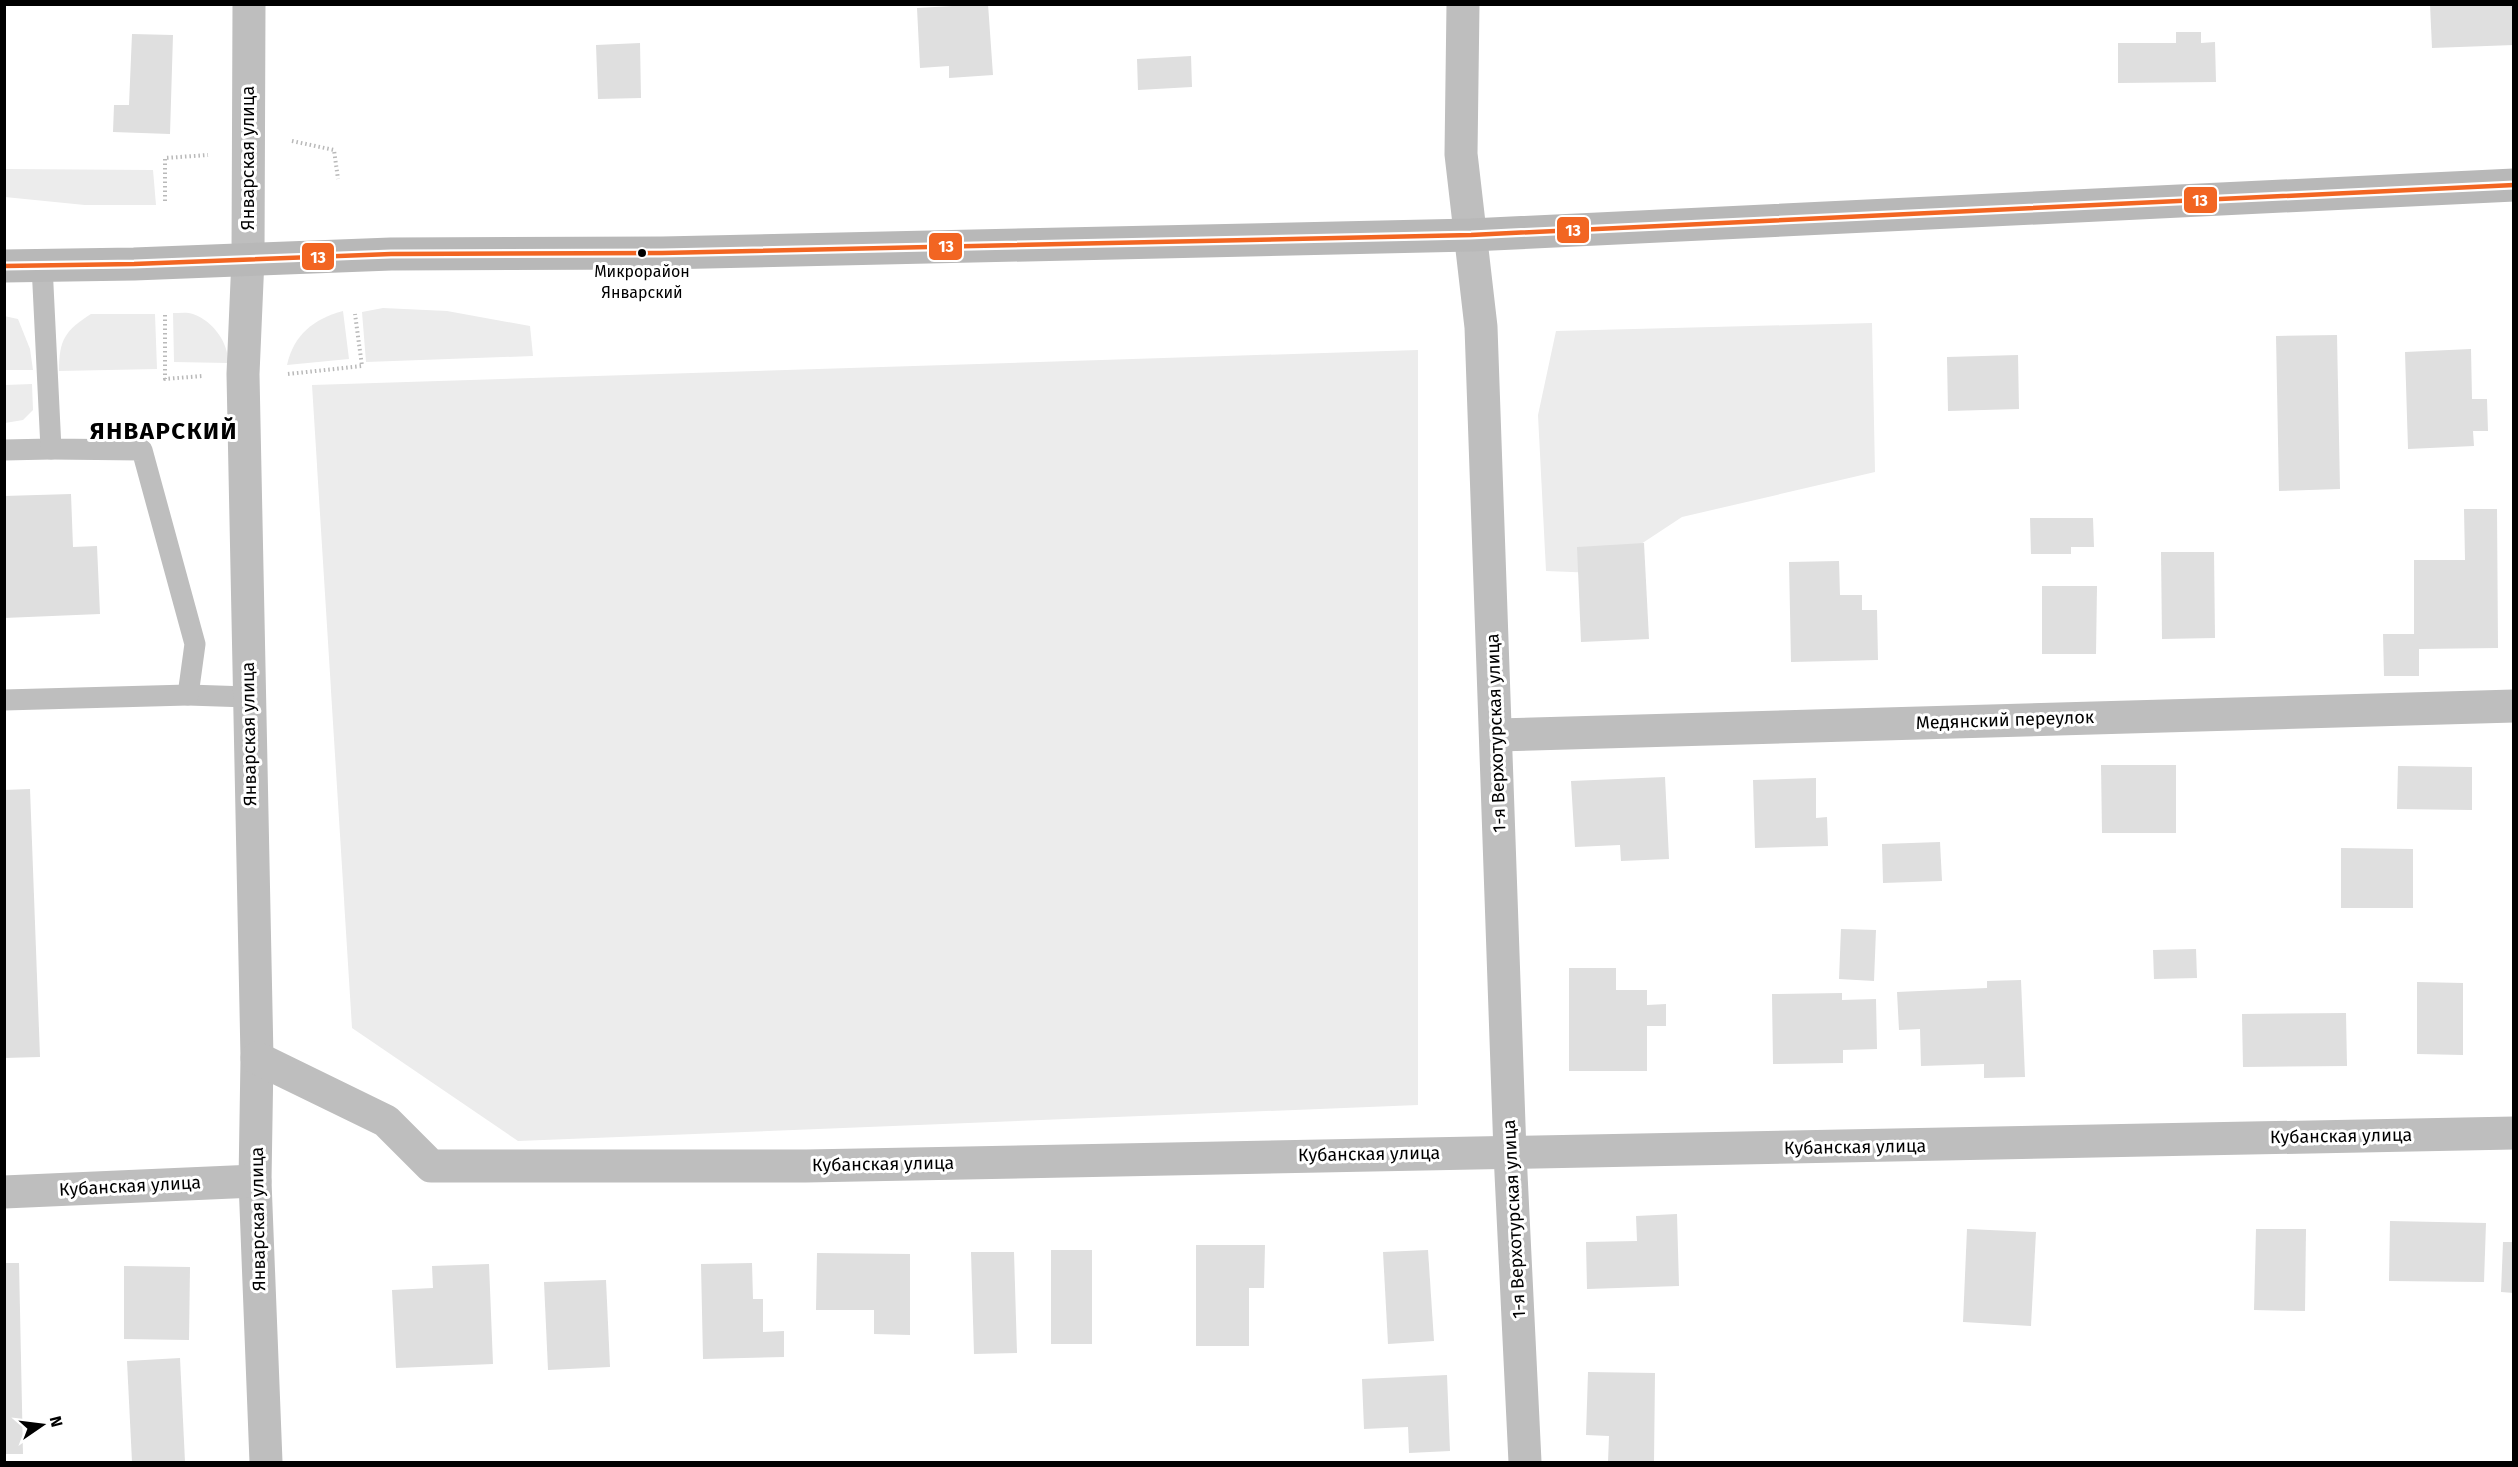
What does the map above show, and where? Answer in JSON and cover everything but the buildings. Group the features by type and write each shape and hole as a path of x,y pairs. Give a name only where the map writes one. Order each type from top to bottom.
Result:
{"main road":[{"path":"4,266 134,264 391,254 662,254 1471,235 2514,185"}],"street":[{"name":"Январская улица","path":"249,4 248,258 243,374 257,1058 255,1181 266,1462"},
{"name":"1-я Верхотурская улица","path":"1463,4 1461,154 1481,327 1510,1153 1525,1462"},
{"name":"Медянский переулок","path":"1497,735 2514,706"},
{"name":"Кубанская улица","path":"257,1058 386,1121 431,1166 806,1166 1363,1153 1510,1153 2514,1133"},
{"name":"Кубанская улица","path":"4,1192 255,1181"}],"lane":[{"path":"42,265 51,449"},
{"path":"4,450 142,450 195,644 188,695"},
{"path":"4,700 188,695 248,697"}],"path":[{"path":"292,141 334,150 338,179"},
{"path":"165,201 165,158 218,154"},
{"path":"288,374 362,366 356,314"},
{"path":"165,315 165,379 205,376"}],"shaded area":[{"path":"5,169 153,170 156,205 85,205 5,197"},
{"path":"383,308 447,311 530,326 533,356 366,362 362,312"},
{"path":"343,311 349,359 287,365 300,336 307,329 323,318"},
{"path":"173,313 193,314 213,327 226,348 228,363 174,362"},
{"path":"91,314 155,314 157,369 59,371 60,351 65,337 69,331"},
{"path":"4,316 18,319 30,349 33,370 5,370"},
{"path":"1872,323 1875,472 1682,517 1597,573 1546,571 1538,415 1556,331"},
{"path":"1418,350 1418,1105 518,1141 352,1028 312,385"},
{"path":"32,384 33,410 23,420 5,423 5,385"}],"transit line":[{"name":"13","path":"4,266 134,264 391,254 662,253 1471,235 2514,185"}],"place":[{"name":"Микрорайон Январский","path":"642,253"}],"district":[{"name":"ЯНВАРСКИЙ","path":"164,431"}]}
